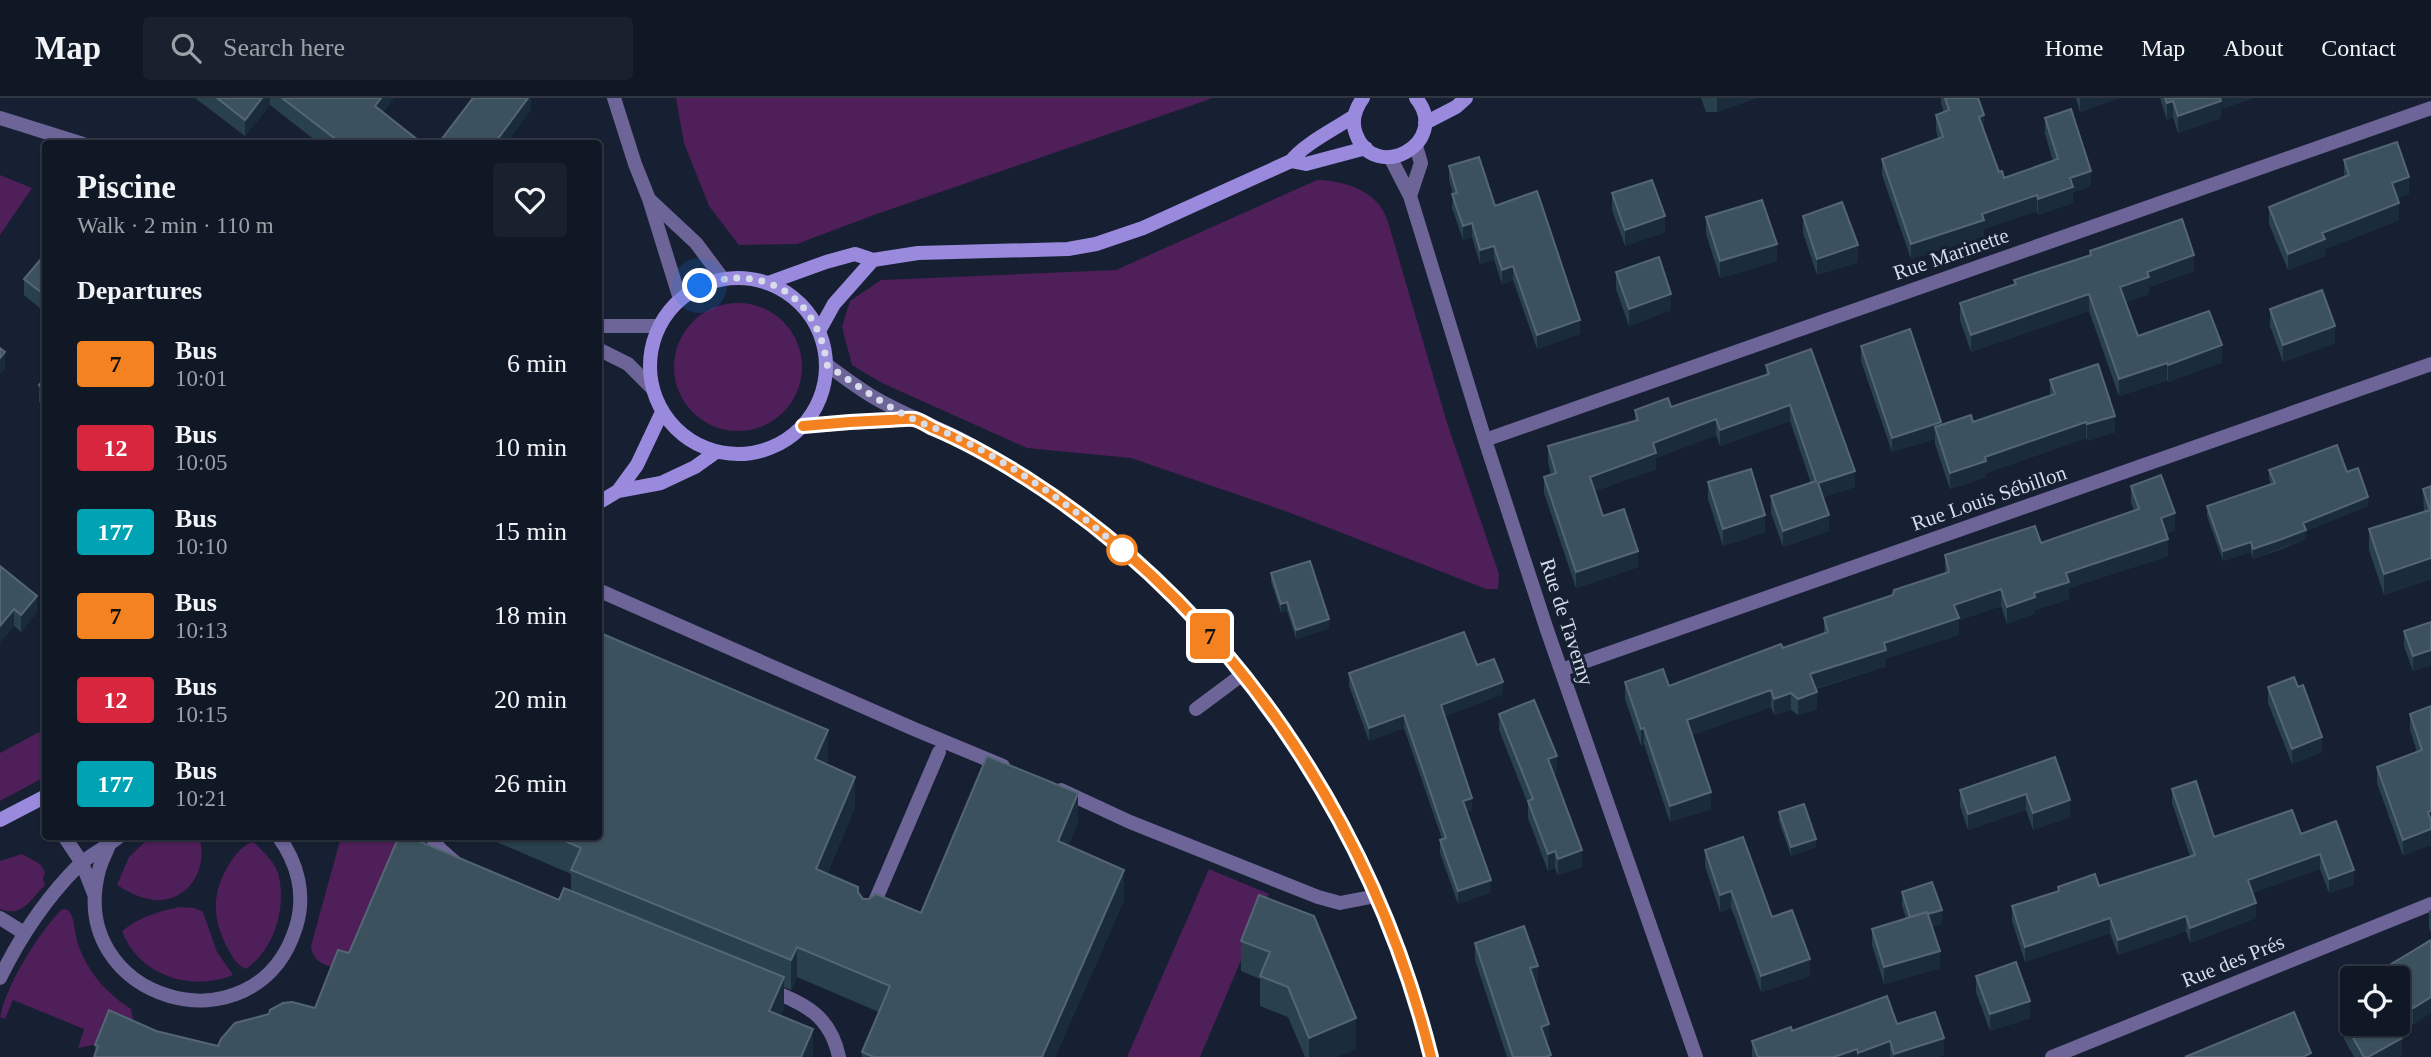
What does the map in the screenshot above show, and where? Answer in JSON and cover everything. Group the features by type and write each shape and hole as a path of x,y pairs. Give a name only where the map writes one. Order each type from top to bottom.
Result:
{"main road":[{"path":"1363,98 1354,116 1358,139 1366,148 1390,157 1400,156 1416,146 1424,131 1424,112 1416,98"},
{"path":"1425,123 1456,107 1466,98"},
{"path":"768,283 855,254 873,260 918,253 1068,249 1096,244 1143,228 1291,161 1300,149 1316,142 1354,116"},
{"path":"1291,161 1306,164 1366,148"},
{"path":"819,331 834,304 873,260"},
{"path":"738,278 768,283 789,294 807,310 819,331 827,365 824,387 816,408 803,426 785,441 764,451 740,455 716,452 695,444 676,430 662,412 652,388 649,367 652,346 659,326 680,299 700,286 723,279 738,278"},
{"path":"618,491 637,465 662,412"},
{"path":"602,501 618,491 661,483 695,467 716,452"},
{"path":"0,820 42,802"}],"street":[{"path":"614,98 680,299"},
{"name":"Rue Marinette","path":"1485,440 2431,108"},
{"path":"0,118 70,140"},
{"path":"1410,196 1420,163 1416,146"},
{"name":"Rue de Taverny","path":"1390,157 1410,196 1485,440 1561,670 1696,1057"},
{"path":"649,199 696,243 723,279"},
{"path":"602,326 659,326"},
{"path":"602,351 628,364 652,388"},
{"path":"827,365 870,396 959,438 1000,462 1079,515 1179,601 1243,674 1298,750 1326,797 1376,896 1420,1010 1431,1057"},
{"name":"Rue Louis Sébillon","path":"1561,670 2431,365"},
{"path":"803,426 914,419"},
{"path":"602,592 1014,770"},
{"path":"1196,709 1243,674"},
{"path":"867,920 939,752"},
{"path":"1052,786 1130,822 1318,897 1340,903 1376,896"},
{"path":"67,840 82,863 95,895"},
{"path":"115,841 99,869 95,895 97,920 111,955 137,982 172,999 209,1001 247,989 265,976 281,960 296,928 301,894 297,871 281,840"},
{"path":"434,840 454,863 472,870"},
{"path":"0,978 24,933 82,863 115,841"},
{"name":"Rue des Prés","path":"2052,1057 2431,904"},
{"path":"0,918 24,933"},
{"path":"748,982 810,1008 825,1022 838,1057"}],"shaded area":[{"path":"676,98 1213,98 797,244 739,245 709,206 684,143"},
{"path":"0,175 32,188 0,235"},
{"path":"1317,180 1343,183 1368,194 1385,214 1447,423 1499,574 1498,589 1486,589 1288,512 1131,458 1027,448 882,383 852,365 842,327 850,301 881,280 1116,270"},
{"path":"738,303 763,308 783,322 797,342 802,367 797,392 783,412 763,426 738,431 713,426 693,412 679,392 674,367 679,342 693,322 713,308"},
{"path":"42,731 42,779 0,801 0,753"},
{"path":"147,840 200,840 201,860 193,881 177,896 166,899 143,898 117,885 129,857"},
{"path":"340,840 416,840 400,864 355,970 334,968 321,963 312,953 311,946"},
{"path":"254,842 268,856 278,873 281,899 271,939 265,950 246,969 228,949 219,927 216,906 219,884 230,863 243,847"},
{"path":"22,854 40,864 45,872 45,885 26,906 14,911 0,909 0,861"},
{"path":"1209,869 1269,894 1200,1057 1127,1057"},
{"path":"179,907 203,912 217,952 233,975 200,982 168,976 154,969 130,947 122,931 149,916"},
{"path":"62,909 68,910 72,916 77,941 91,971 105,988 131,1009 133,1018 122,1047 108,1042 78,1048 84,1029 13,1000 5,1019 0,1017 9,989 25,960"}],"building":[{"path":"217,98 262,98 245,120"},
{"path":"282,98 381,98 375,106 418,140 337,140"},
{"path":"473,98 528,98 497,140 441,140"},
{"path":"1945,98 1978,98 1984,115 1979,117 1999,172 2002,171 2004,178 2058,159 2045,118 2071,109 2091,171 2070,178 2073,187 2038,199 2037,195 1982,214 1984,220 1911,244 1882,159 1943,137 1936,115 1949,110"},
{"path":"2165,98 2220,98 2221,101 2178,116 2173,101 2167,103"},
{"path":"2397,142 2409,177 2392,183 2399,203 2322,233 2325,239 2288,254 2269,207 2349,175 2344,160"},
{"path":"1479,157 1495,206 1537,191 1580,320 1537,335 1513,266 1502,270 1494,246 1480,250 1472,223 1463,226 1452,194 1457,193 1449,166"},
{"path":"1652,180 1665,216 1625,230 1612,193"},
{"path":"1762,200 1777,244 1720,261 1706,217"},
{"path":"1842,202 1858,245 1817,259 1803,216"},
{"path":"2182,219 2194,255 2147,272 2149,277 2120,287 2138,336 2209,311 2222,345 2119,379 2089,294 1971,335 1960,303 2016,284 2014,280 2091,255 2090,251"},
{"path":"1659,257 1671,294 1629,309 1616,272"},
{"path":"42,258 42,293 24,279"},
{"path":"2322,290 2335,326 2283,345 2270,309"},
{"path":"1910,329 1941,422 1892,438 1861,346"},
{"path":"1811,349 1855,471 1818,483 1829,515 1783,531 1771,496 1816,481 1790,405 1720,430 1716,419 1653,443 1656,453 1590,477 1603,516 1624,509 1638,551 1576,572 1544,477 1556,473 1548,446 1638,420 1635,410 1668,398 1671,407 1769,374 1766,365"},
{"path":"2098,364 2115,416 2087,424 2086,422 1985,457 1986,461 1950,473 1935,427 1971,415 1973,422 2055,394 2050,380"},
{"path":"2337,445 2347,472 2358,468 2368,497 2303,523 2306,530 2282,539 2253,549 2251,542 2223,551 2207,506 2275,483 2269,470"},
{"path":"1751,469 1765,515 1723,529 1708,482"},
{"path":"2161,475 2175,513 2161,518 2168,539 2066,573 2069,582 2034,593 2035,597 2007,607 2001,589 1954,605 1959,618 1884,643 1886,650 1810,674 1817,692 1798,699 1791,693 1774,699 1771,690 1687,720 1711,792 1670,806 1644,728 1641,729 1625,682 1663,669 1669,686 1781,644 1783,648 1828,632 1824,618 1893,595 1894,590 1949,572 1945,555 2035,526 2041,543 2139,509 2131,486"},
{"path":"2431,486 2431,558 2384,574 2369,529 2430,510 2423,489"},
{"path":"1310,561 1329,619 1296,630 1287,602 1281,604 1271,573"},
{"path":"0,566 37,596 21,615 14,609 0,626"},
{"path":"2431,622 2431,650 2413,656 2404,631"},
{"path":"1464,632 1477,665 1494,659 1503,682 1441,705 1472,798 1463,801 1491,880 1458,891 1440,840 1446,838 1404,715 1369,728 1349,673"},
{"path":"602,634 828,730 815,759 855,777 816,869 858,887 863,899 869,899 876,894 921,913 987,756 1078,793 1058,841 1124,870 1042,1057 874,1057 862,1052 890,986 797,947 791,960 571,870 581,848 563,840 602,840"},
{"path":"2294,677 2298,687 2303,685 2322,737 2292,749 2268,687"},
{"path":"1534,700 1557,756 1548,759 1582,850 1558,859 1555,851 1548,854 1528,801 1533,799 1499,714"},
{"path":"2431,706 2431,811 2428,812 2431,829 2403,840 2377,767 2422,750 2410,714"},
{"path":"2055,757 2070,800 2033,813 2026,794 1968,814 1960,790"},
{"path":"2196,781 2214,837 2292,810 2301,834 2336,821 2354,870 2329,879 2320,854 2248,880 2256,903 2190,928 2186,916 2118,940 2110,918 2025,947 2012,906 2059,891 2058,887 2095,874 2099,886 2195,855 2172,789"},
{"path":"1804,804 1816,839 1791,847 1779,812"},
{"path":"1743,837 1772,917 1792,910 1810,959 1761,976 1731,891 1720,895 1705,850"},
{"path":"397,840 416,840 559,900 564,888 784,977 769,1011 813,1029 801,1057 94,1057 98,1046 95,1045 109,1010 156,1031 218,1046 235,1023 269,1014 270,1010 283,1003 292,1002 315,1008 338,950 349,953"},
{"path":"1932,882 1942,910 1910,917 1902,892"},
{"path":"1259,895 1314,916 1356,1018 1309,1038 1288,987 1260,976 1270,952 1241,941"},
{"path":"1927,912 1940,951 1884,967 1872,929"},
{"path":"1524,926 1538,966 1530,968 1549,1024 1541,1027 1551,1055 1546,1057 1513,1057 1475,943"},
{"path":"2431,940 2431,997 2413,1008 2410,1003 2410,966 2388,966"},
{"path":"2016,962 2030,1001 1990,1014 1976,976"},
{"path":"1887,996 1897,1024 1935,1012 1944,1038 1894,1054 1890,1041 1858,1053 1857,1049 1834,1057 1758,1057 1752,1041 1791,1027 1792,1031"},
{"path":"2294,1012 2311,1053 2303,1057 2185,1057"},
{"path":"2352,1036 2402,1038 2368,1057 2364,1057"}],"bus line":[{"name":"7","path":"803,426 914,419 959,438 1058,499 1121,549 1179,601 1260,695 1334,809 1376,896 1400,956 1420,1010 1431,1057"}],"route":[{"path":"700,286 723,279 753,279 789,294 807,310 819,331 827,365 870,396 959,438 1000,462 1058,499 1122,550"}]}
